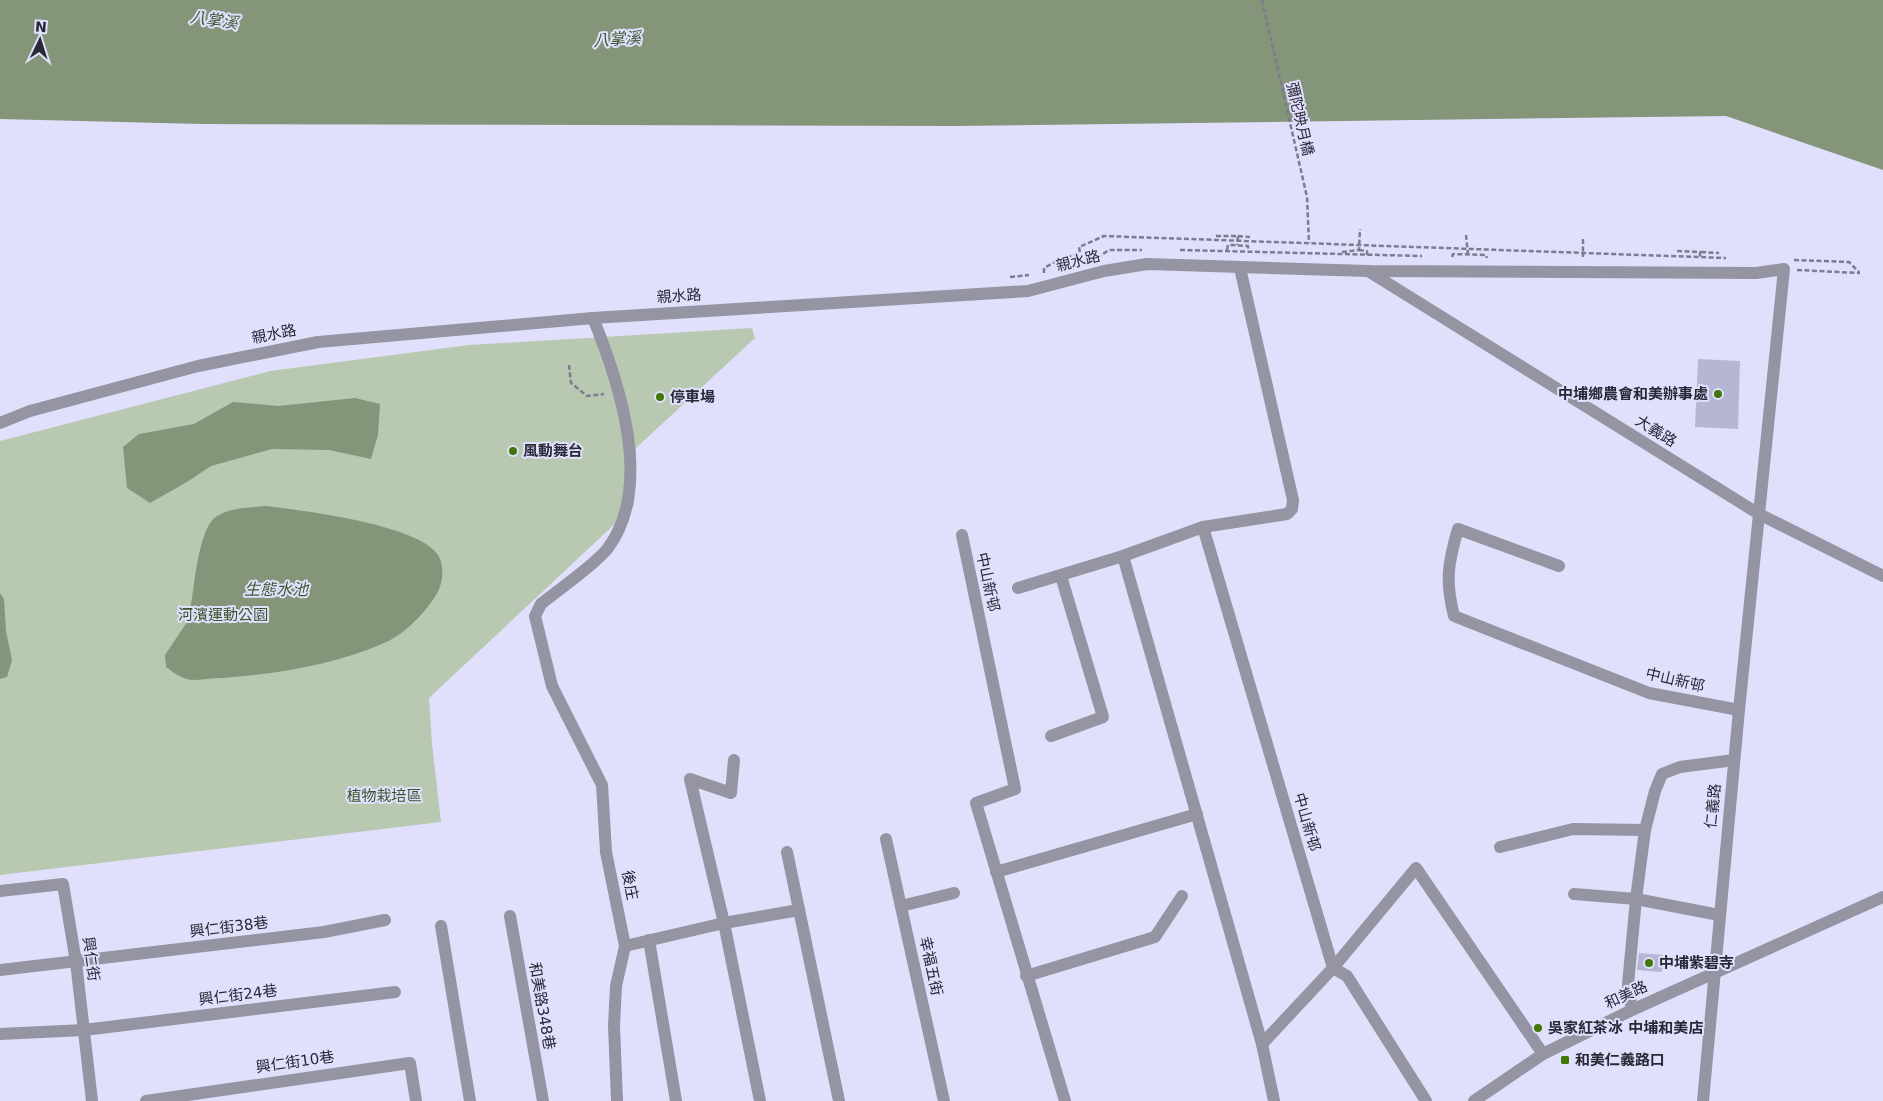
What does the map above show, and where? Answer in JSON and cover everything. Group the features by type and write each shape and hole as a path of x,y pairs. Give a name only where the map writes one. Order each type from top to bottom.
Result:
{"street":[{"name":"親水路","path":"0,423 30,411 189,368 318,342 593,318 1028,291 1104,271 1147,264 1368,271 1756,273 1787,264"},
{"name":"仁義路","path":"1703,1101 1739,710 1787,264"},
{"name":"中山新邨","path":"1018,588 1123,556 1203,528 1287,514 1292,509 1293,500 1240,268"},
{"name":"大義路","path":"1368,271 1759,514 1883,576"},
{"name":"後庄","path":"593,318 618,394 627,433 630,476 627,507 620,528 607,550 541,604 535,616 552,686 602,785 606,852 626,946 616,986 614,1026 617,1101"},
{"name":"中山新邨","path":"1203,528 1333,968"},
{"name":"中山新邨","path":"1559,566 1458,529 1449,561 1448,595 1454,616 1649,693 1739,710"},
{"name":"中山新邨","path":"962,535 1015,789 976,803 1064,1101"},
{"path":"1123,556 1262,1044 1274,1101"},
{"path":"1051,736 1103,718 1061,576"},
{"path":"734,760 731,793 690,778 724,923 760,1101"},
{"path":"1632,1010 1628,984 1636,899 1645,830 1655,791 1662,774 1680,767 1734,760"},
{"path":"996,872 1197,814"},
{"path":"1500,847 1573,830 1645,830"},
{"name":"幸福五街","path":"886,839 944,1101"},
{"path":"788,852 839,1101"},
{"path":"1262,1044 1333,968 1416,868 1542,1054"},
{"name":"興仁街","path":"0,891 63,884 76,962 92,1101"},
{"path":"901,906 954,893"},
{"path":"1574,894 1636,899 1719,915"},
{"path":"1026,976 1155,936 1182,896"},
{"name":"和美路","path":"1474,1101 1542,1054 1632,1010 1883,897"},
{"path":"626,946 724,923 799,910"},
{"name":"和美路348巷","path":"510,916 543,1101"},
{"name":"興仁街38巷","path":"0,970 324,932 385,920"},
{"path":"441,926 470,1101"},
{"path":"649,940 676,1101"},
{"path":"1333,968 1348,976 1426,1101"},
{"name":"興仁街24巷","path":"0,1034 84,1030 395,992"},
{"name":"興仁街10巷","path":"146,1101 410,1063 416,1101"}],"path":[{"name":"彌陀映月橋","path":"1262,0 1307,197 1308,243"},
{"path":"1359,250 1360,229"},
{"path":"1466,235 1468,254"},
{"path":"1044,273 1044,268 1057,260 1080,253 1079,247 1104,236 1730,258"},
{"path":"1216,236 1250,237"},
{"path":"1237,245 1238,236"},
{"path":"1583,239 1583,257"},
{"path":"1227,250 1228,245 1237,245 1248,246 1248,251"},
{"path":"1331,253 1359,250 1368,251 1367,254"},
{"path":"1677,251 1719,253"},
{"path":"1700,252 1700,257"},
{"path":"1452,257 1453,254 1486,255"},
{"path":"1849,262 1860,273 1787,264 1849,262"},
{"path":"569,365 572,383 587,396 618,394"}],"green space":[{"name":"河濱運動公園","path":"752,328 755,338 636,448 634,506 429,698 441,822 0,875 0,441 270,371 469,345"}],"water":[{"name":"八掌溪","path":"0,0 1883,0 1883,170 1726,116 954,126 202,124 0,119"},
{"path":"355,398 380,404 378,435 371,459 329,450 272,449 211,466 150,503 127,488 123,447 139,434 194,424 233,402 278,406"},
{"name":"生態水池","path":"266,506 331,515 385,527 427,544 438,555 442,565 442,581 438,591 426,609 407,629 392,639 365,651 325,663 284,671 200,680 181,677 166,667 165,655 187,622 198,560 205,533 211,522 223,513 241,508"},
{"path":"0,593 4,599 6,631 12,660 7,677 0,679"}],"building":[{"name":"中埔鄉農會和美辦事處","path":"1698,359 1740,361 1738,429 1695,427"},
{"name":"中埔紫碧寺","path":"1639,953 1663,955 1662,972 1637,970"}],"place":[{"name":"中埔鄉農會和美辦事處","path":"1718,394"},
{"name":"停車場","path":"660,397"},
{"name":"風動舞台","path":"513,451"},
{"name":"中埔紫碧寺","path":"1649,963"},
{"name":"吳家紅茶冰 中埔和美店","path":"1538,1028"},
{"name":"和美仁義路口","path":"1565,1060"}],"park label":[{"name":"植物栽培區","path":"384,796"}]}
